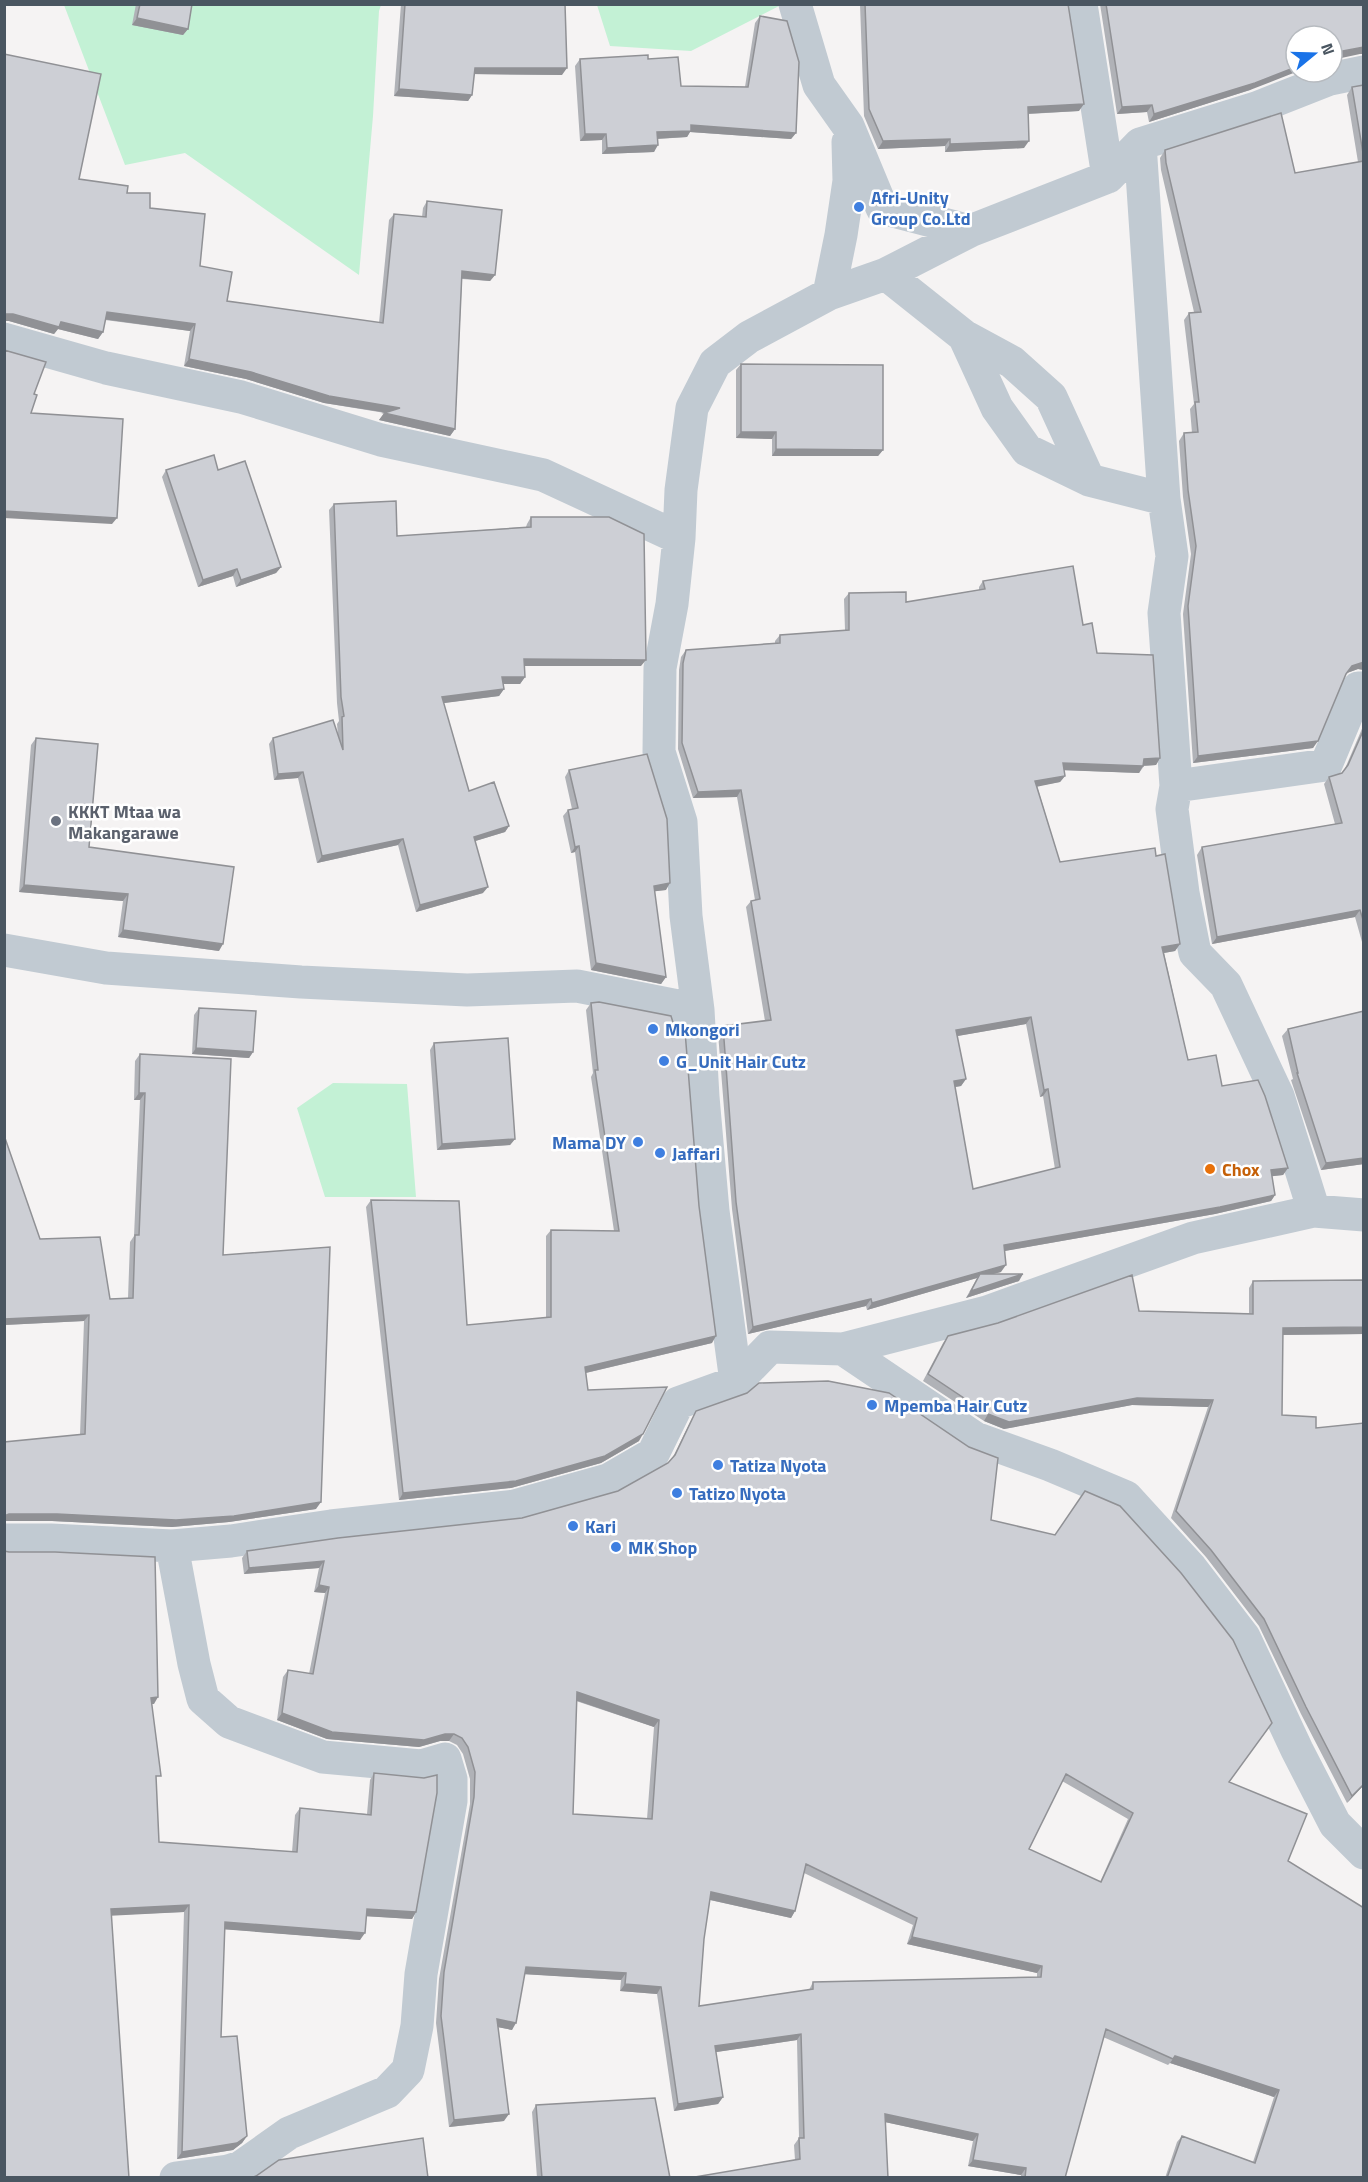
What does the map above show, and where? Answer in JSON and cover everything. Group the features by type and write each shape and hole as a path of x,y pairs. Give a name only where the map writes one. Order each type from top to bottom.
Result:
{"street":[{"path":"795,4 819,85 848,126 882,208 970,231"},
{"path":"1081,4 1108,177"},
{"path":"736,1382 713,1211 698,1010 686,916 681,822 659,752 660,668 672,604 681,490 692,408 715,363 749,337 829,294 886,274 970,231 1108,177 1140,144 1256,108 1330,79 1364,72"},
{"path":"829,294 849,182 848,126"},
{"path":"1140,144 1164,499 1172,556 1164,613 1176,786 1172,809 1183,893 1195,953 1226,985 1273,1086 1314,1211"},
{"path":"886,274 964,336 1012,362 1051,398 1089,480"},
{"path":"964,336 997,408 1027,450 1089,480 1164,499"},
{"path":"4,339 106,368 241,397 381,440 543,475 679,538"},
{"path":"1176,786 1326,765 1358,688 1364,688"},
{"path":"4,950 106,968 301,982 467,990 577,986 698,1010"},
{"path":"4,1540 172,1546 231,1541 342,1525 515,1506 608,1480 653,1454 678,1403 736,1382 770,1347 843,1349 987,1312 1193,1238 1314,1211 1364,1215"},
{"path":"843,1349 975,1438 1050,1465 1126,1497 1191,1568 1244,1637 1335,1824 1364,1853"},
{"path":"172,1546 194,1664 203,1699 229,1722 322,1757 421,1766 445,1759 451,1779 451,1802 421,1974 417,2026 408,2070 387,2092 290,2133 241,2167 176,2178"}],"green space":[{"path":"64,5 381,5 359,275 185,153 125,165"},
{"path":"597,5 781,5 691,51 610,46"},
{"path":"333,1083 407,1084 416,1197 325,1197 297,1108"}],"building":[{"path":"140,4 192,4 188,29 137,18"},
{"path":"405,4 565,4 567,68 475,68 472,95 399,89"},
{"path":"865,4 1068,4 1084,104 1028,107 1029,141 950,144 950,139 883,141 869,109"},
{"path":"1106,4 1364,4 1364,47 1344,51 1344,24 1284,24 1284,72 1154,114 1152,105 1122,107"},
{"path":"760,16 787,21 799,62 796,133 691,125 691,131 657,132 658,145 607,148 606,134 585,134 580,59 648,55 648,59 678,57 681,86 748,87"},
{"path":"4,54 101,74 79,179 128,186 127,193 150,193 150,208 205,214 200,266 232,272 227,301 383,323 394,214 426,217 427,201 502,210 495,275 462,271 455,429 384,413 400,408 329,396 251,372 189,359 195,324 107,312 103,332 61,322 59,327 13,314 4,314"},
{"path":"1364,85 1364,159 1352,87"},
{"path":"1281,113 1295,173 1364,161 1364,662 1352,666 1346,674 1318,741 1198,756 1188,606 1196,546 1188,490 1184,433 1198,432 1195,402 1199,402 1189,313 1201,312 1166,163 1165,150"},
{"path":"4,350 46,362 34,394 37,395 31,413 123,419 117,518 4,511"},
{"path":"741,364 883,365 883,450 776,449 776,432 741,432"},
{"path":"214,455 218,470 245,461 281,567 241,580 237,569 203,580 166,470"},
{"path":"396,501 397,536 531,527 531,517 609,517 644,534 646,660 524,659 525,677 502,677 504,689 442,697 469,791 494,782 509,826 474,837 488,887 420,905 403,839 322,856 303,772 278,774 273,738 333,720 343,750 342,717 344,716 341,697 334,504"},
{"path":"1073,566 1083,625 1092,623 1097,653 1153,655 1160,758 1144,759 1143,766 1063,763 1065,776 1035,781 1060,862 1155,848 1156,856 1165,854 1180,944 1162,947 1188,1060 1216,1055 1222,1086 1258,1080 1288,1168 1271,1170 1275,1195 1220,1207 1004,1245 1006,1265 872,1303 871,1299 753,1327 736,1202 723,1026 771,1020 751,901 760,899 741,790 698,792 682,743 683,663 686,650 780,643 780,635 849,630 849,593 906,592 906,602 985,589 983,581","holes":["1031,1017 1044,1090 1048,1089 1060,1167 973,1189 954,1081 966,1079 956,1030"]},
{"path":"1364,729 1364,923 1360,910 1217,937 1202,847 1342,823 1329,777 1342,773 1348,765"},
{"path":"36,738 98,744 89,847 234,867 223,944 123,930 128,894 24,885"},
{"path":"647,754 667,819 670,883 654,886 666,977 596,963 579,846 575,847 568,810 578,808 569,770"},
{"path":"599,1002 671,1016 676,1032 685,1031 699,1206 716,1336 585,1367 588,1390 667,1387 643,1434 605,1456 516,1481 403,1493 371,1200 459,1201 467,1325 551,1317 551,1230 619,1231 595,1070 598,1070 591,1003"},
{"path":"199,1008 256,1011 253,1052 196,1048"},
{"path":"1364,1011 1364,1158 1326,1163 1297,1073 1288,1029"},
{"path":"508,1038 515,1139 442,1144 434,1043"},
{"path":"140,1054 231,1059 223,1255 330,1247 321,1502 234,1516 176,1520 57,1514 9,1514 4,1516 4,1442 85,1434 89,1315 4,1319 4,1138 40,1239 100,1237 110,1299 133,1298 135,1235 139,1235 145,1093 139,1093"},
{"path":"980,1274 1023,1274 971,1291"},
{"path":"1132,1275 1139,1311 1253,1314 1253,1281 1364,1280 1364,1327 1283,1328 1282,1415 1316,1417 1316,1428 1364,1423 1364,1784 1352,1796 1264,1619 1211,1550 1176,1511 1213,1400 1137,1398 1009,1422 988,1414 928,1374 948,1336 998,1323"},
{"path":"828,1381 889,1393 969,1447 998,1458 991,1520 1055,1535 1085,1491 1120,1506 1181,1573 1233,1640 1272,1723 1229,1782 1307,1814 1288,1861 1364,1908 1364,2178 1167,2178 1182,2136 1255,2163 1279,2090 1175,2056 1173,2059 1106,2029 1065,2178 1025,2178 1026,2168 973,2160 978,2134 885,2114 888,2178 689,2178 800,2159 799,2138 804,2138 801,2034 715,2046 723,2097 678,2104 661,1987 625,1984 626,1973 526,1967 516,2023 497,2019 509,2114 454,2120 441,2016 444,1972 474,1797 475,1772 468,1747 462,1738 454,1734 424,1740 332,1732 282,1713 288,1670 313,1674 329,1587 319,1585 324,1561 249,1568 247,1551 338,1538 522,1518 618,1491 668,1463 675,1455 696,1411 747,1393 759,1383","holes":["577,1692 659,1720 652,1819 573,1814","1066,1774 1133,1813 1101,1882 1029,1849","806,1864 917,1918 912,1937 1042,1966 1041,1977 813,1982 813,1989 699,2006 704,1939 711,1892 795,1911"]},
{"path":"4,1551 155,1557 158,1697 151,1698 161,1776 156,1776 159,1842 297,1852 300,1808 371,1815 374,1773 424,1778 437,1775 437,1793 416,1912 367,1909 365,1933 225,1922 221,2037 237,2036 247,2136 237,2143 182,2152 189,1905 111,1909 129,2178 4,2178"},
{"path":"655,2098 670,2178 542,2178 536,2105"},
{"path":"423,2138 428,2178 251,2178 279,2160"}],"place":[{"name":"Afri-Unity Group Co.Ltd","path":"859,207"},
{"name":"KKKT Mtaa wa Makangarawe","path":"56,821"},
{"name":"Mkongori","path":"653,1029"},
{"name":"G_Unit Hair Cutz","path":"664,1061"},
{"name":"Mama DY","path":"638,1142"},
{"name":"Jaffari","path":"660,1153"},
{"name":"Chox","path":"1210,1169"},
{"name":"Mpemba Hair Cutz","path":"872,1405"},
{"name":"Tatiza Nyota","path":"718,1465"},
{"name":"Tatizo Nyota","path":"677,1493"},
{"name":"Kari","path":"573,1526"},
{"name":"MK Shop","path":"616,1547"}]}
